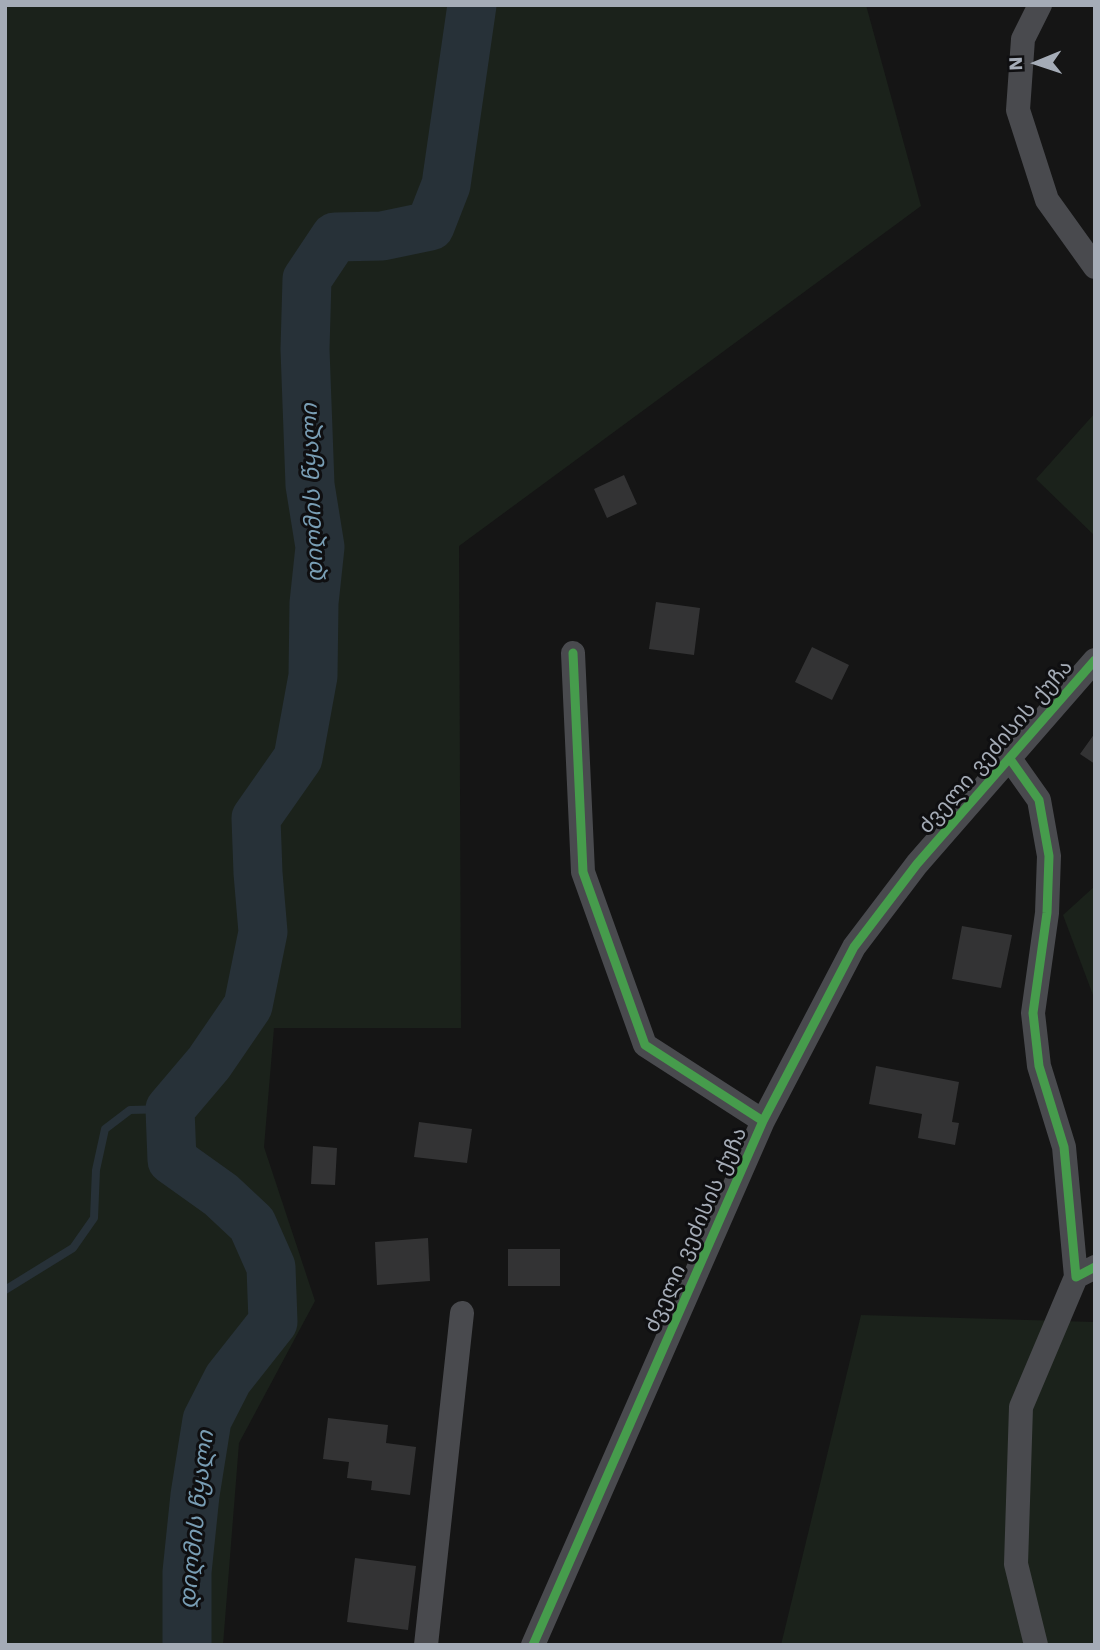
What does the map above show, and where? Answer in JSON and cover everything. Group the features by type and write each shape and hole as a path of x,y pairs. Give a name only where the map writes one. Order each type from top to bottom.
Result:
{"street":[{"path":"1040,5 1023,40 1018,110 1047,200 1095,267"},
{"path":"573,653 583,872 645,1045 764,1121"},
{"name":"ძველი ვეძისის ქუჩა","path":"533,1645 764,1121 854,947 917,864 1095,660"},
{"path":"1010,759 1039,800 1049,856 1048,913 1033,1013 1039,1066 1064,1147 1086,1272 1021,1407 1016,1563 1036,1645"},
{"path":"426,1645 462,1313"}],"shaded area":[{"path":"5,5 866,5 921,206 459,546 461,1028 274,1028 264,1147 315,1301 239,1443 223,1645 5,1645"},
{"path":"1095,413 1095,536 1036,479"},
{"path":"1095,886 1095,993 1093,995 1063,915"},
{"path":"861,1315 1095,1322 1095,1645 781,1645"}],"building":[{"path":"624,475 637,504 607,518 594,489"},
{"path":"656,602 700,608 694,655 649,649"},
{"path":"812,647 849,665 832,700 795,682"},
{"path":"1095,733 1095,764 1080,754"},
{"path":"962,926 1012,935 1001,988 952,979"},
{"path":"876,1066 959,1082 952,1122 959,1123 955,1145 918,1138 922,1114 869,1104"},
{"path":"419,1122 472,1129 467,1163 414,1157"},
{"path":"313,1146 337,1148 335,1185 311,1184"},
{"path":"428,1238 430,1281 377,1285 375,1242"},
{"path":"508,1249 560,1249 560,1286 508,1286"},
{"path":"328,1418 388,1425 386,1443 416,1447 410,1495 371,1490 372,1481 347,1478 349,1462 323,1459"},
{"path":"355,1558 416,1566 408,1630 347,1622"}],"waterway":[{"name":"დიღმის წყალი","path":"187,1645 187,1572 195,1495 207,1420 228,1379 273,1322 271,1267 252,1224 221,1195 172,1160 170,1109 209,1063 248,1006 263,932 256,818 298,758 313,676 314,603 320,547 310,485 305,349 307,279 335,237 382,236 430,226 446,185 472,5"},
{"path":"5,1290 73,1248 94,1218 96,1170 105,1129 130,1110 170,1109"}],"cycle path":[{"path":"573,653 583,872 645,1045 763,1121"},
{"path":"533,1645 763,1121 854,947 917,864 1095,660"},
{"path":"1010,759 1039,800 1049,856 1047,913 1033,1013 1039,1066 1064,1147 1076,1277 1095,1267"}]}
